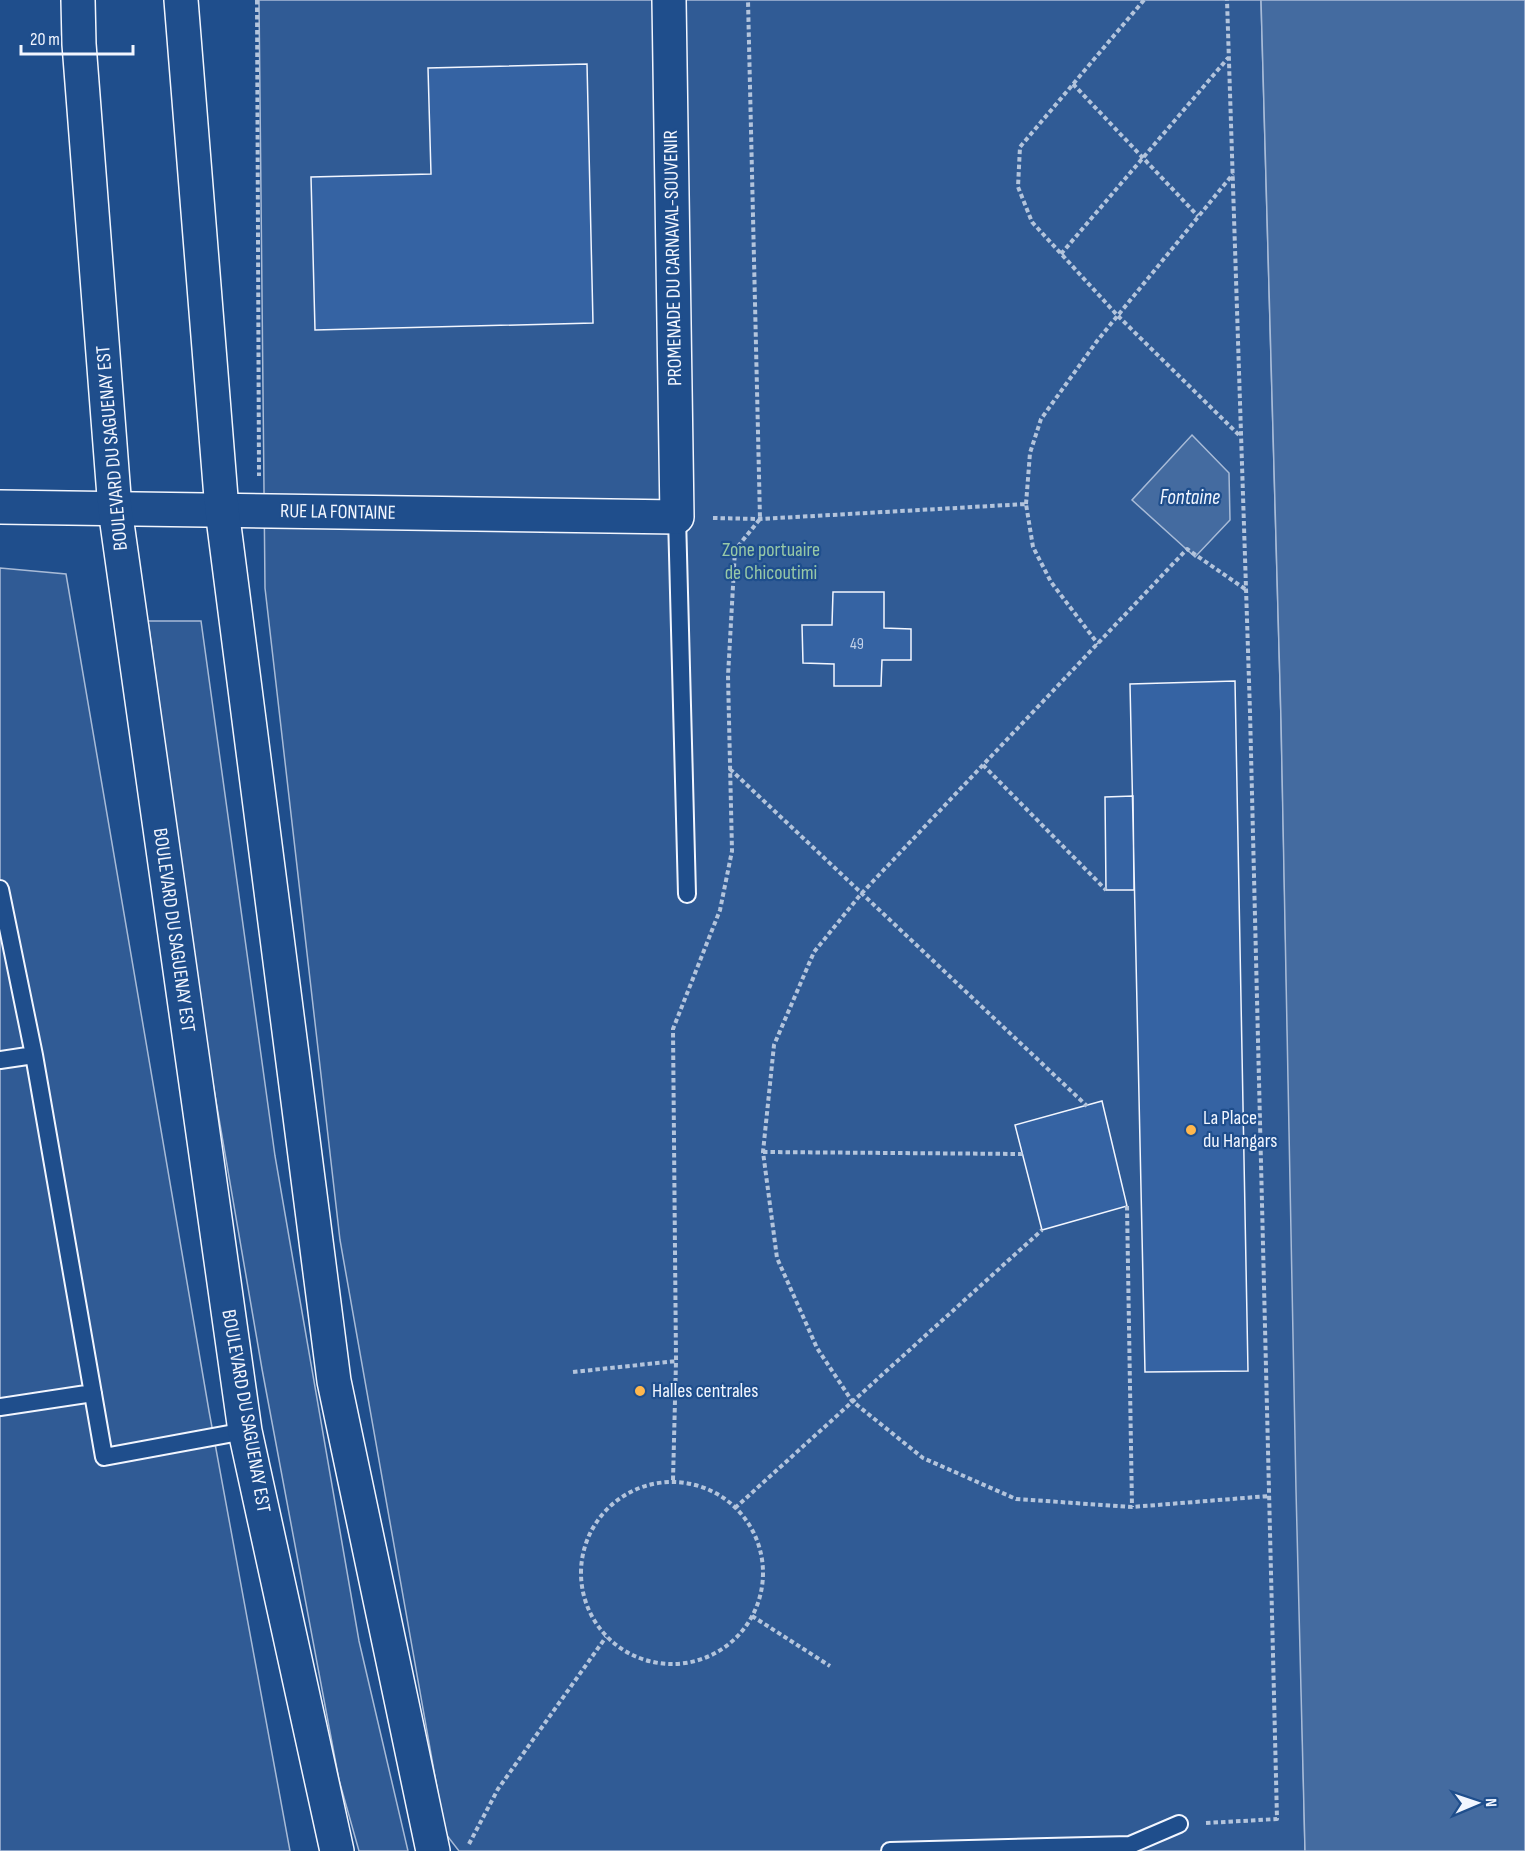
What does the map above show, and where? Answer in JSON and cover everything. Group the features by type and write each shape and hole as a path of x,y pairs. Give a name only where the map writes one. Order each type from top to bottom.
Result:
{"main road":[{"name":"BOULEVARD DU SAGUENAY EST","path":"78,0 79,44 115,508 245,1431 337,1851"},
{"path":"181,0 222,510 334,1381 433,1851"},
{"name":"PROMENADE DU CARNAVAL-SOUVENIR","path":"669,0 677,517"},
{"name":"RUE LA FONTAINE","path":"0,507 677,517"}],"lane":[{"path":"677,517 687,894"},
{"path":"0,890 34,1055 104,1457 245,1431"},
{"path":"0,1060 34,1055"},
{"path":"0,1407 93,1393"},
{"path":"890,1851 1130,1845 1179,1824"}],"path":[{"path":"257,0 260,511"},
{"path":"674,1480 676,1361 673,1029 720,910 732,851 728,676 735,550 760,519 748,0"},
{"path":"1144,0 1020,147 1018,187 1032,222 1118,316 1241,437"},
{"path":"1179,1824 1277,1819 1246,590 1227,0"},
{"path":"1061,254 1229,57"},
{"path":"1072,84 1198,217"},
{"path":"1098,644 1051,582 1033,547 1026,504 1030,453 1041,418 1061,389 1233,174"},
{"path":"677,517 760,519 1026,504"},
{"path":"1246,590 1187,549 861,894 814,952 774,1045 763,1152 777,1258 817,1348 852,1401 923,1458 1016,1498 1132,1508 1269,1496"},
{"path":"983,765 1106,890"},
{"path":"730,769 1087,1106"},
{"path":"763,1152 1023,1154"},
{"path":"1127,1206 1132,1508"},
{"path":"735,1508 1042,1230"},
{"path":"573,1372 676,1361"},
{"path":"674,1480 703,1486 729,1501 735,1508 750,1523 761,1551 764,1582 756,1611 739,1636 715,1654 686,1664 655,1664 627,1653 606,1637 587,1608 580,1579 584,1548 596,1522 616,1500 644,1485 674,1480"},
{"path":"752,1616 830,1666"},
{"path":"468,1849 498,1789 606,1637"},
{"path":"465,1837 468,1849"}],"shaded area":[{"name":"Zone portuaire de Chicoutimi","path":"259,0 1261,0 1281,720 1305,1851 459,1851 445,1833 340,1240 265,588"},
{"path":"0,568 66,574 209,1411 290,1851 0,1851"},
{"path":"148,621 201,621 275,1156 359,1641 408,1851 359,1851 339,1780 262,1369 205,1037"}],"water":[{"path":"1261,0 1525,0 1525,1851 1305,1851 1281,720"},
{"name":"Fontaine","path":"1192,435 1229,473 1230,520 1195,557 1132,500"}],"building":[{"path":"587,64 593,323 315,330 311,177 431,174 428,68"},
{"path":"833,592 884,592 884,628 911,629 911,660 882,660 881,686 834,686 834,664 803,663 802,625 832,625"},
{"name":"La Place du Hangars","path":"1235,681 1248,1371 1145,1372 1130,684"},
{"path":"1133,796 1134,890 1106,890 1105,797"},
{"path":"1102,1101 1127,1206 1042,1230 1015,1125"}],"place":[{"name":"La Place du Hangars","path":"1191,1130"},
{"name":"Halles centrales","path":"640,1391"}]}
